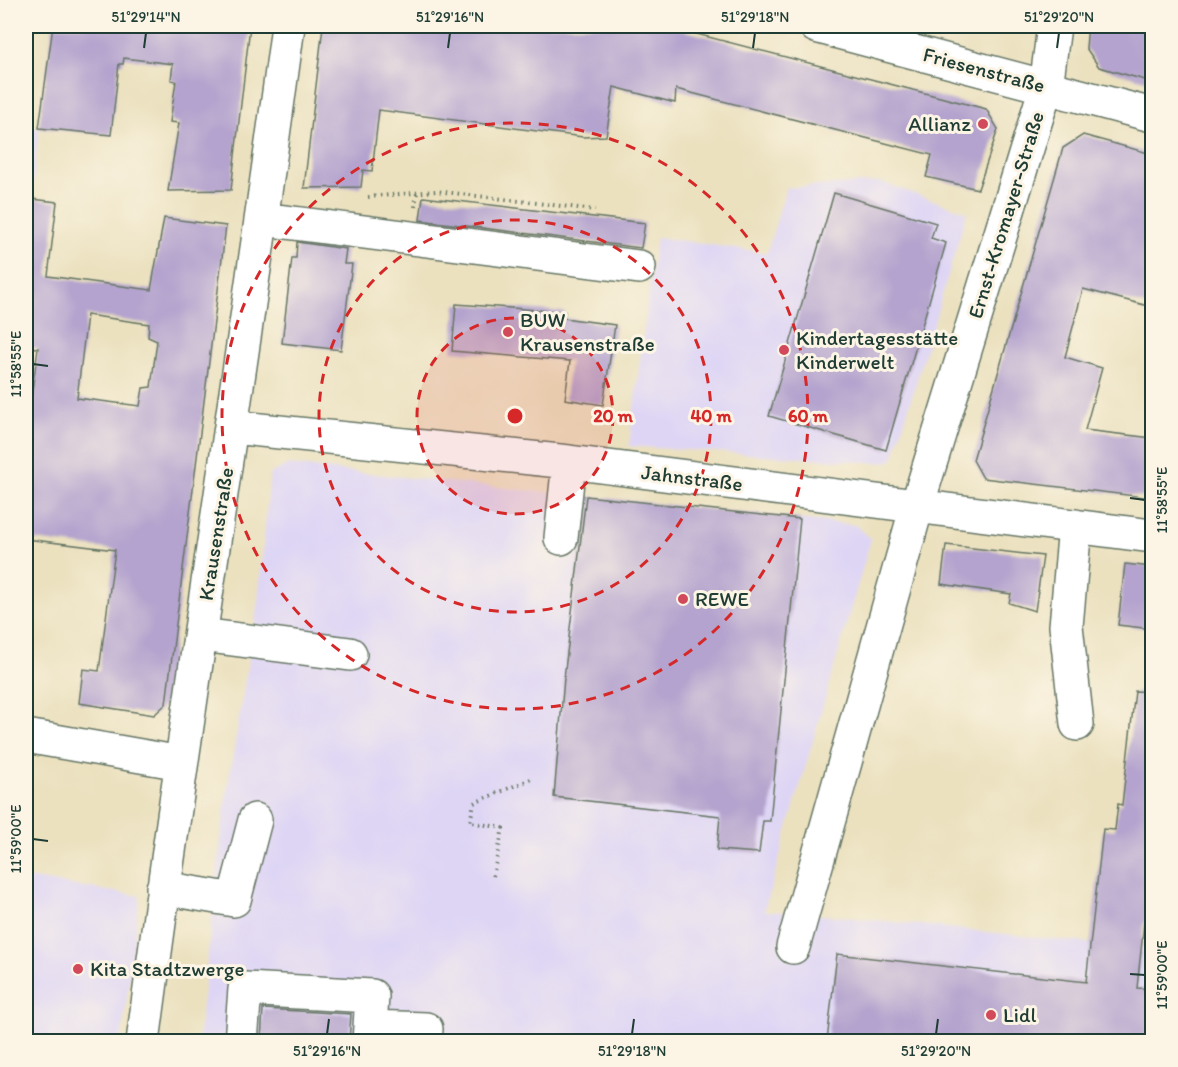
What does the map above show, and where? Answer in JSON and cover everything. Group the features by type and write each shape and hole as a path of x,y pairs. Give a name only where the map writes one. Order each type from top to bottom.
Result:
{"street":[{"name":"Krausenstraße","path":"143,1041 180,763 232,427 288,26"},
{"name":"Friesenstraße","path":"816,26 881,34 1046,87 1152,115"},
{"name":"Ernst-Kromayer-Straße","path":"793,947 917,506 1046,87 1054,26"},
{"path":"262,219 639,267"},
{"name":"Jahnstraße","path":"232,427 569,462 1152,536"},
{"path":"561,538 569,462"},
{"path":"1075,526 1066,626 1077,724"},
{"path":"201,634 350,654"},
{"path":"26,736 180,763"},
{"path":"163,888 234,900 255,820"},
{"path":"241,1041 245,989 372,996 369,1034 426,1029 425,1041"}],"path":[{"path":"357,198 436,191 595,210"},
{"path":"493,876 503,828 470,822 474,803 531,779"}],"shaded area":[{"path":"26,127 39,128 26,257"},
{"name":"Kindertagesstätte Kinderwelt","path":"880,182 967,212 893,460 880,463 629,446 656,237 767,253 786,188"},
{"path":"287,465 855,525 871,539 764,911 837,916 1152,950 1152,1041 198,1042 225,804 258,602 270,474"},
{"name":"Kita Stadtzwerge","path":"26,878 140,896 121,1041 26,1041"}],"building":[{"path":"53,26 250,26 231,190 168,191 179,123 170,122 176,81 171,80 173,64 124,58 123,64 119,64 111,135 39,128"},
{"path":"323,26 666,26 986,109 998,129 978,189 926,177 932,155 676,89 675,103 614,87 606,136 583,137 379,110 372,171 363,170 361,187 304,188"},
{"path":"1088,26 1152,26 1152,82 1099,67 1086,48"},
{"path":"1083,135 1152,154 1152,307 1083,289 1065,357 1102,368 1085,430 1152,438 1152,498 983,478 973,460 1063,148"},
{"path":"834,193 936,223 931,238 946,243 886,450 769,416"},
{"path":"423,197 645,223 641,248 420,220"},
{"path":"32,199 57,202 48,276 151,290 164,218 226,226 166,704 154,715 79,703 83,669 99,671 115,550 26,539 26,435 38,348 26,347 26,257","holes":["87,315 149,324 148,337 157,341 151,387 143,388 140,406 77,398"]},
{"path":"297,242 346,249 344,264 352,264 341,350 282,343 292,258 296,258"},
{"path":"456,304 565,312 564,318 615,325 603,405 565,399 570,361 452,351"},
{"name":"REWE","path":"586,496 800,519 770,821 763,821 759,853 717,850 720,816 554,797 564,678"},
{"path":"946,545 1043,556 1035,611 1009,603 1011,594 941,584"},
{"path":"1125,564 1152,567 1152,629 1118,625"},
{"name":"Lidl","path":"1135,691 1152,692 1152,923 1144,922 1137,988 1152,989 1152,1041 827,1041 837,954 1086,982 1103,829 1115,830 1118,804 1122,805"},
{"path":"263,1009 351,1014 349,1041 261,1041"}],"place":[{"name":"Allianz","path":"983,124"},
{"name":"BUW Krausenstraße","path":"508,332"},
{"name":"Kindertagesstätte Kinderwelt","path":"784,350"},
{"name":"REWE","path":"683,599"},
{"name":"Kita Stadtzwerge","path":"78,969"},
{"name":"Lidl","path":"991,1015"}]}
